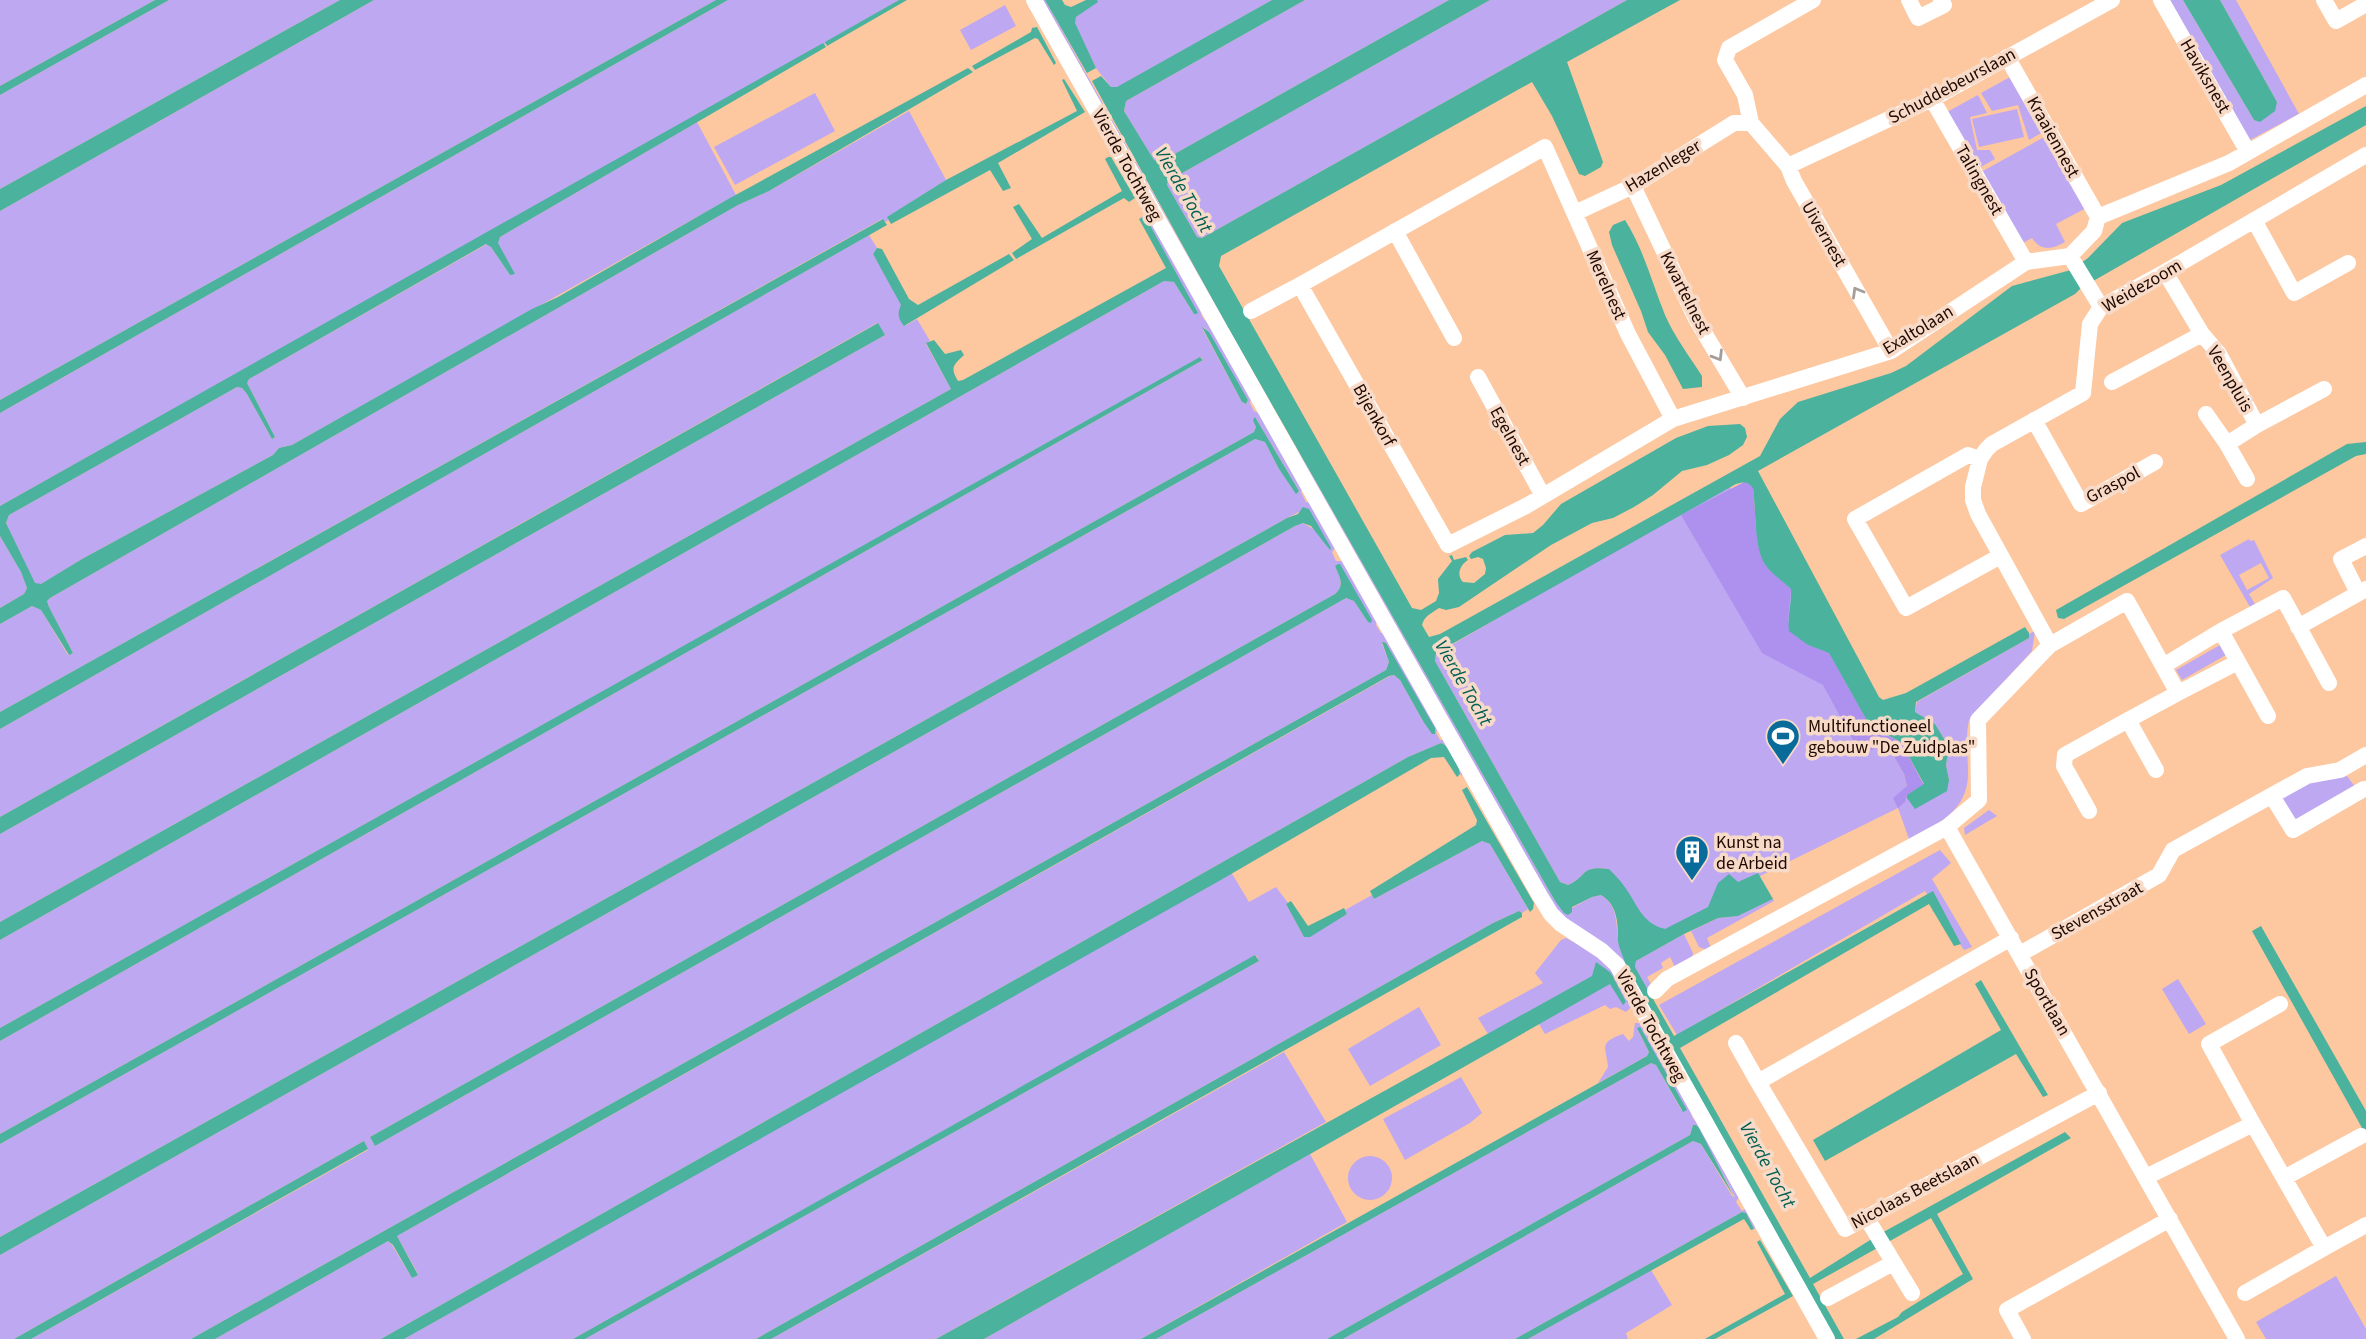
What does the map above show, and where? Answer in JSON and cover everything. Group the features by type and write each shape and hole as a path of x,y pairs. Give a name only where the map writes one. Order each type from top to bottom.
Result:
{"street":[{"name":"Vierde Tochtweg","path":"1034,0 1370,589 1551,914 1570,931 1602,950 1617,965 1827,1339"},
{"path":"1751,123 1745,95 1725,60 1729,48 1813,0"},
{"path":"1909,0 1918,18 1944,5 1941,0"},
{"name":"Schuddebeurslaan","path":"1788,166 1932,99 2112,0"},
{"name":"Haviksnest","path":"2161,0 2248,152"},
{"path":"2324,0 2336,21 2366,4"},
{"name":"Kraaiennest","path":"2007,57 2098,217"},
{"path":"2101,307 2072,260 2094,230 2098,217 2229,163 2366,85"},
{"name":"Talingnest","path":"1932,99 2026,261"},
{"name":"Hazenleger","path":"1575,213 1633,186 1734,123 1751,123"},
{"name":"Uivernest","path":"1751,123 1788,166 1891,351"},
{"name":"Merelnest","path":"1395,231 1545,147 1628,334 1673,419"},
{"name":"Weidezoom","path":"1995,559 1906,608 1855,519 1968,455 1980,459 1992,444 2083,393 2090,324 2101,307 2366,155"},
{"name":"Kwartelnest","path":"1633,186 1696,319 1743,398"},
{"path":"2255,220 2294,293 2348,262"},
{"path":"1251,311 1395,231 1454,338"},
{"name":"Exaltolaan","path":"1448,545 1543,496 1673,419 1891,351 2026,261 2072,260"},
{"name":"Veenpluis","path":"2165,272 2202,334 2219,354 2257,425"},
{"name":"Bijenkorf","path":"1300,285 1448,545"},
{"name":"Veenpluis","path":"2112,382 2202,334"},
{"name":"Egelnest","path":"1478,377 1543,496"},
{"name":"Veenpluis","path":"2227,444 2324,389"},
{"name":"Veenpluis","path":"2206,414 2247,480"},
{"name":"Graspol","path":"2034,421 2081,504 2155,462"},
{"path":"1980,459 1973,487 1973,500 1978,514 2050,645"},
{"path":"2298,627 2362,591 2341,559 2366,546"},
{"path":"2163,666 2283,598 2329,683"},
{"path":"1655,991 1667,979 1947,828 1979,800 1978,720 2050,645 2127,601 2178,693"},
{"path":"2221,631 2268,716"},
{"path":"2089,811 2064,766 2065,755 2238,662"},
{"path":"2128,720 2156,770"},
{"name":"Stevensstraat","path":"2020,954 2159,875 2174,850 2307,776 2340,770 2366,755"},
{"path":"2272,796 2293,830 2365,790 2350,765"},
{"name":"Sportlaan","path":"1947,828 2237,1339"},
{"path":"1758,1082 2011,938"},
{"path":"2280,1004 2208,1044 2324,1248"},
{"name":"Nicolaas Beetslaan","path":"1736,1043 1845,1229 2099,1093"},
{"path":"2146,1177 2253,1124"},
{"path":"2284,1178 2361,1136"},
{"path":"1866,1217 1912,1293"},
{"path":"2023,1339 2007,1310 2169,1219"},
{"path":"2245,1293 2366,1224"},
{"path":"1828,1298 1893,1263"}],"shaded area":[{"path":"0,0 155,0 0,86"},
{"path":"169,0 340,0 0,189 0,95"},
{"path":"374,0 716,0 0,400 0,211"},
{"path":"728,0 899,0 824,45 0,506 0,413"},
{"path":"1038,0 1045,0 1226,324"},
{"path":"1097,0 1272,0 1117,88 1111,87 1096,68 1074,24 1076,17"},
{"path":"1305,0 1449,0 1169,157 1154,160 1124,111 1126,101"},
{"path":"1490,0 1627,0 1202,238 1197,237 1167,185 1168,181"},
{"path":"2168,0 2183,0 2254,120 2277,102 2220,0 2236,0 2299,114 2248,141"},
{"path":"1005,5 1016,26 971,50 960,30"},
{"path":"2012,76 2043,132 2029,140 2018,105 1992,111 1981,93"},
{"path":"815,93 835,131 735,185 714,147"},
{"path":"1978,95 1987,113 1970,117 1977,150 1990,150 1995,159 1979,168 1947,112"},
{"path":"2017,109 2024,137 1979,147 1972,119"},
{"path":"909,111 946,180 888,217 889,220 885,222 882,219 0,712 0,624 32,606 41,610 68,655 73,653 49,607 47,601 50,598 738,205 769,191"},
{"path":"697,122 736,195 292,445 279,448 273,455 82,559 40,585 35,584 6,523 9,515 237,387 247,394 272,439 275,437 247,383 249,379 487,244 510,275 514,273 497,243 500,237"},
{"path":"2046,136 2086,208 2056,224 2065,242 2047,248 2039,246 2032,238 2021,244 1981,172"},
{"path":"1145,214 1152,218 1200,301 1202,316 1214,326 1251,399 1254,411 1259,413 1302,488 1306,502 1311,503 1336,547 1332,552 1336,561 1344,561 1377,618 1376,625 1381,633 1385,633 1439,724 1436,733 1440,740 1444,740 1465,771 1461,776 1452,753 1441,743 1408,757 381,1339 215,1339 388,1241 412,1278 418,1274 397,1236 1390,676 1394,675 1400,680 1423,721 1435,732 1386,643 1382,644 1389,662 1386,670 191,1339 31,1339 368,1150 364,1141 14,1339 0,1339 0,1255 1295,526 1303,523 1315,530 1301,511 1287,518 0,1237 0,1144 1255,439 1265,442 1279,469 1296,493 1299,491 1255,417 1254,432 0,1134 0,1041 1203,360 1201,357 0,1028 0,940 1164,281 1174,282 1194,314 1197,312 1145,216 1139,219","holes":["1204,327 1248,400 1246,404 1242,402 1203,330","1338,564 1372,621 1368,622 1354,601 1346,598 375,1146 370,1137 1335,594 1341,584 1335,566"]},
{"path":"869,235 877,248 873,254 902,305 905,326 917,319 930,341 926,344 951,389 0,922 0,834 885,335 877,323 0,817 0,729"},
{"path":"1300,454 1555,901 1572,908 1592,897 1601,895 1607,900 1616,917 1623,956 1644,995 1638,996 1561,918 1296,456"},
{"path":"1744,482 1753,487 1757,535 1763,561 1772,573 1791,589 1788,622 1808,645 1829,653 1870,726 1901,742 1924,785 1907,795 1905,802 1898,808 1893,798 1907,786 1904,774 1890,750 1859,751 1823,685 1762,653 1681,515"},
{"path":"1728,484 1890,750 1904,774 1907,786 1949,780 1946,765 1949,747 1935,724 1915,712 1917,702 2029,638 2029,634 2035,631 2032,651 1969,720 1967,787 1957,807 1940,822 1909,839 1898,808 1762,875 1655,941 1609,869 1589,870 1568,885 1560,882 1435,661 1436,654"},
{"path":"0,536 27,588 24,594 0,608"},
{"path":"2249,539 2254,540 2273,578 2249,594 2255,604 2250,607 2220,555","holes":["2261,563 2269,578 2247,590 2239,575"]},
{"path":"2220,645 2226,655 2182,680 2176,670"},
{"path":"2347,776 2356,788 2295,820 2281,797 2308,782"},
{"path":"1989,810 1997,816 1965,835 1964,828"},
{"path":"1482,841 1490,844 1528,909 1493,923 756,1339 585,1339 1259,961 1256,955 573,1339 404,1339 1231,872 1249,902 1276,887 1288,903 1286,904 1304,937 1347,914 1345,910 1372,895 1374,899"},
{"path":"1940,850 1951,863 1932,879 1972,947 1964,950 1925,891 1677,1035 1659,1005"},
{"path":"1773,899 1774,901 1707,938 1711,948 1707,950 1699,947 1691,931 1718,918 1738,916"},
{"path":"1684,934 1693,953 1692,957 1675,967 1670,957 1661,963 1663,968 1647,977 1653,988 1649,992 1635,967 1636,961"},
{"path":"1566,938 1604,958 1631,1007 1626,1012 1616,1007 1610,1009 1605,1005 1545,1034 1539,1024 1611,983 1623,1004 1626,1003 1611,973 1593,976 1488,1034 1478,1018 1543,983 1535,973 1561,940"},
{"path":"2178,979 2206,1024 2189,1034 2162,989"},
{"path":"1419,1007 1441,1045 1370,1086 1348,1049"},
{"path":"1635,1023 1641,1023 1690,1103 1693,1118 1700,1124 1739,1197 1736,1202 1758,1226 1754,1229 1746,1213 1742,1212 1515,1339 1343,1339 1693,1141 1701,1144 1735,1197 1696,1125 1693,1125 1690,1135 1327,1339 1156,1339 1651,1063 1656,1065 1682,1111 1686,1110 1637,1029 1649,1052 1647,1056 1598,1083 1608,1067 1605,1046 1610,1040 1623,1034 1629,1041 1633,1037"},
{"path":"1284,1052 1326,1122 936,1339 771,1339"},
{"path":"1461,1077 1482,1113 1470,1123 1405,1160 1383,1119"},
{"path":"1310,1154 1347,1222 1141,1339 984,1339"},
{"path":"1370,1156 1379,1157 1386,1162 1391,1169 1391,1187 1386,1194 1379,1199 1370,1200 1361,1199 1354,1194 1349,1187 1348,1178 1349,1169 1354,1162 1361,1157"},
{"path":"1651,1270 1672,1305 1626,1333 1628,1339 1528,1339"},
{"path":"2336,1276 2366,1329 2366,1339 2266,1339 2256,1322"}],"water":[{"path":"155,0 169,0 0,95 0,86"},
{"path":"340,0 374,0 0,211 0,189"},
{"path":"716,0 728,0 0,413 0,400"},
{"path":"899,0 907,0 827,46 825,42"},
{"path":"1045,0 1062,0 1065,5 1071,7 1086,0 1097,0 1098,2 1076,17 1075,23 1096,68 1087,73"},
{"path":"1272,0 1305,0 1126,101 1124,111 1154,160 1169,157 1449,0 1490,0 1168,181 1167,185 1197,237 1202,238 1627,0 1680,0 1567,62 1603,162 1601,167 1585,176 1579,174 1552,116 1532,82 1221,256 1219,266 1412,608 1421,610 1436,601 1439,593 1438,579 1452,561 1449,556 1452,555 1454,560 1466,557 1468,560 1459,573 1463,582 1474,583 1485,574 1486,568 1483,559 1471,559 1469,556 1472,552 1505,535 1533,533 1561,504 1676,438 1708,426 1740,424 1745,428 1747,437 1743,445 1729,455 1707,465 1682,471 1634,507 1613,518 1592,523 1551,545 1459,607 1446,610 1439,608 1431,613 1422,625 1429,637 1440,634 1760,456 1780,419 1798,402 1906,366 2012,286 2071,270 2088,258 2122,223 2221,185 2366,106 2366,125 2081,288 2075,294 1758,471 1883,700 1906,693 2025,627 2029,633 2029,638 1916,702 1915,712 1935,724 1949,747 1946,765 1949,780 1947,791 1915,809 1907,795 1924,784 1901,742 1870,726 1829,653 1808,645 1789,631 1791,589 1772,573 1760,554 1753,488 1747,483 1736,484 1436,653 1435,661 1560,882 1568,885 1589,870 1609,869 1640,912 1650,922 1665,929 1708,907 1718,883 1729,874 1738,882 1758,873 1773,899 1738,916 1718,918 1636,961 1635,967 1674,1036 1933,891 1961,944 1954,946 1929,904 1680,1048 1810,1278 1878,1235 2065,1132 2071,1138 1937,1214 1973,1279 1874,1339 1856,1339 1898,1317 1963,1274 1931,1218 1813,1284 1844,1339 1834,1339 1625,963 1614,909 1601,895 1572,907 1572,912 1568,915 1555,901 1226,324 1092,81 1101,76 1111,87 1117,87"},
{"path":"2183,0 2220,0 2277,102 2275,111 2260,122 2254,120"},
{"path":"1037,27 1056,63 1054,65 1035,38 975,70 972,66 1031,32 1032,28"},
{"path":"823,43 826,47 500,237 498,243 515,274 510,275 491,247 486,244 249,379 247,383 275,437 272,439 247,394 237,387 9,515 6,523 35,583 41,584 273,455 279,448 292,445 730,198 968,68 973,72 769,191 738,205 50,598 47,601 49,607 73,653 69,655 41,610 32,606 0,624 0,608 24,594 27,588 0,536 0,506"},
{"path":"1064,79 1085,112 998,163 1011,188 1003,191 990,170 891,224 887,217 946,180 1077,111 1062,80"},
{"path":"1111,157 1135,198 1129,202 1124,198 1016,259 1012,253 1032,239 1013,207 1019,204 1042,238 1122,191 1105,159"},
{"path":"1145,216 1198,313 1194,314 1174,282 1164,281 0,940 0,922 951,389 926,343 934,340 945,354 961,350 964,355 953,370 958,381 963,380 1166,268 1139,219"},
{"path":"883,219 887,225 0,729 0,712"},
{"path":"1625,220 1643,255 1669,323 1702,376 1702,387 1683,389 1665,355 1648,332 1609,232 1613,225"},
{"path":"877,248 882,249 909,299 918,305 1009,254 1014,260 904,326 899,316 901,305 873,254"},
{"path":"878,323 885,335 0,834 0,817"},
{"path":"1202,327 1209,332 1248,400 1246,404 1242,402"},
{"path":"1200,357 1203,360 0,1041 0,1028"},
{"path":"1255,417 1299,491 1296,494 1265,442 1255,439 0,1144 0,1134 1254,432"},
{"path":"2366,442 2366,454 2356,456 2064,619 2058,618 2056,610 2347,444"},
{"path":"1303,507 1309,509 1330,550 1311,526 1303,523 1295,526 0,1255 0,1237 1298,514"},
{"path":"1338,564 1372,620 1371,623 1354,601 1346,598 375,1146 370,1137 1335,594 1341,584 1335,566"},
{"path":"1382,642 1386,643 1435,728 1435,734 1432,734 1423,721 1400,680 1394,675 1389,676 397,1236 418,1275 412,1278 388,1241 215,1339 191,1339 1386,670 1389,662"},
{"path":"1441,743 1456,760 1460,774 1457,777 1444,757 1431,758 1219,881 404,1339 381,1339 1408,757"},
{"path":"1467,787 1534,903 1533,909 1530,912 1490,844 1482,841 1374,899 1370,891 1476,825 1477,820 1462,790"},
{"path":"1291,901 1308,926 1344,908 1347,914 1310,937 1304,937 1286,904"},
{"path":"1519,911 1522,917 771,1339 756,1339 1493,923"},
{"path":"2261,926 2366,1111 2366,1135 2252,931"},
{"path":"1255,955 1259,961 585,1339 573,1339"},
{"path":"1596,962 1611,973 1626,1002 1623,1005 1610,984 984,1339 936,1339 1592,976"},
{"path":"1981,980 2048,1095 2043,1097 2016,1054 1825,1161 1813,1140 2001,1030 1975,984"},
{"path":"1640,1027 1687,1110 1683,1112 1656,1065 1651,1063 1156,1339 1141,1339 1647,1056 1649,1052 1637,1028"},
{"path":"1693,1125 1699,1128 1734,1197 1701,1144 1693,1141 1343,1339 1327,1339 1690,1135"},
{"path":"364,1141 368,1149 31,1339 14,1339"},
{"path":"1742,1212 1746,1213 1754,1229 1751,1230 1744,1219 1528,1339 1515,1339"},
{"path":"1760,1240 1793,1296 1715,1339 1705,1339 1785,1294 1757,1242"}],"place":[{"name":"Multifunctioneel gebouw \"De Zuidplas\"","path":"1783,766"},
{"name":"Kunst na de Arbeid","path":"1692,882"}],"water label":[{"name":"Vierde Tocht","path":"1183,190"},
{"name":"Vierde Tocht","path":"1463,683"},
{"name":"Vierde Tocht","path":"1767,1165"}]}
